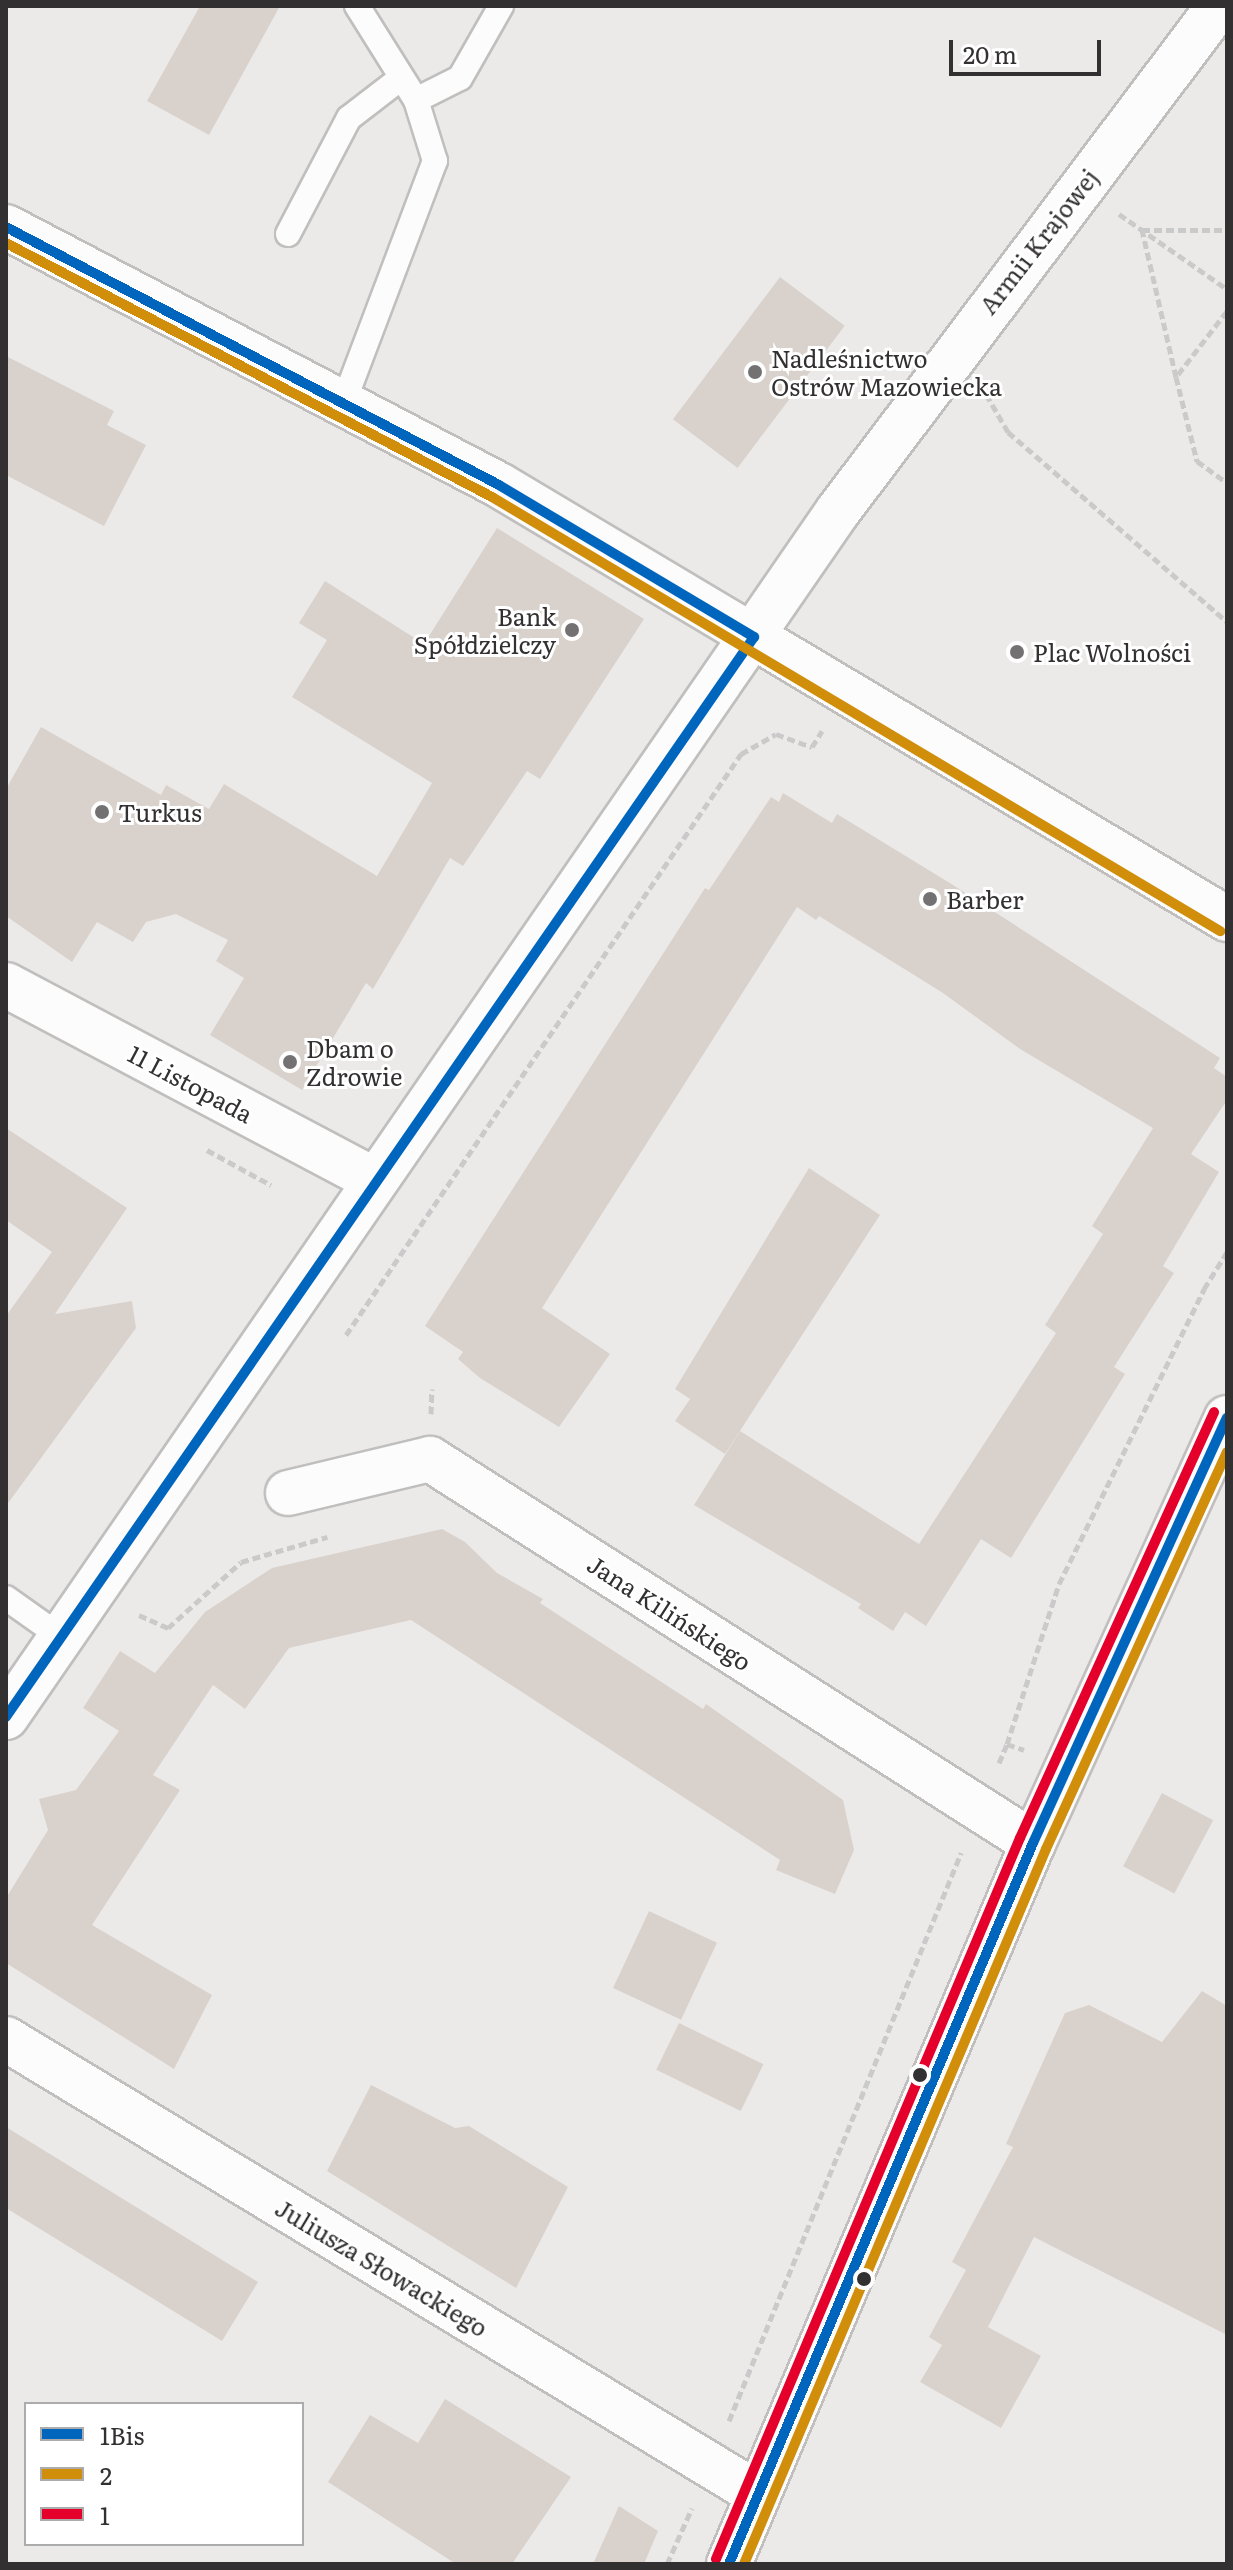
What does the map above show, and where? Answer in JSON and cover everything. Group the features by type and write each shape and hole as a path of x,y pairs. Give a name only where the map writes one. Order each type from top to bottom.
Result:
{"street":[{"name":"Armii Krajowej","path":"6,1717 64,1639 375,1180 924,392 1219,6"},
{"path":"6,227 499,485 1227,919"},
{"name":"11 Listopada","path":"6,985 375,1180"},
{"path":"729,2564 1033,1843 1227,1418"},
{"name":"Jana Kilińskiego","path":"288,1493 430,1459 1033,1843"},
{"name":"Juliusza Słowackiego","path":"6,2039 758,2494"}],"lane":[{"path":"343,404 435,161 416,100 357,6"},
{"path":"416,100 460,78 501,6"},
{"path":"288,234 349,118 401,78"},
{"path":"6,1598 64,1639"}],"path":[{"path":"1107,225 1116,212 1227,289"},
{"path":"1142,230 1227,230"},
{"path":"1142,230 1197,461 1227,483"},
{"path":"1176,377 1227,311"},
{"path":"984,390 1008,432 1227,622"},
{"path":"346,1335 741,754 776,734 812,747 848,692"},
{"path":"996,1769 1059,1584 1204,1289 1227,1252"},
{"path":"1007,1744 1028,1751"},
{"path":"725,2429 968,1837"},
{"path":"667,2564 685,2522"}],"building":[{"path":"200,6 280,6 209,135 147,101"},
{"name":"Nadleśnictwo Ostrów Mazowiecka","path":"780,277 845,326 738,468 673,419"},
{"path":"6,356 114,411 107,425 146,445 104,526 6,475"},
{"path":"497,528 644,619 540,779 527,771 463,866 450,858 373,989 366,983 302,1090 210,1035 244,978 216,961 228,940 176,914 146,922 133,942 97,922 72,962 6,916 6,789 41,727 161,795 166,785 209,809 224,784 377,876 432,783 292,697 327,640 299,623 325,581 424,644"},
{"path":"783,793 832,823 837,814 953,885 1220,1058 1214,1068 1227,1077 1227,1100 1191,1154 1219,1172 1163,1266 1174,1273 1114,1367 1125,1374 1011,1558 981,1539 926,1626 905,1612 893,1631 858,1608 861,1604 694,1505 740,1431 919,1544 1056,1333 1045,1325 1103,1234 1092,1226 1153,1128 1020,1049 943,993 819,916 816,920 797,907 542,1308 610,1354 559,1427 480,1378 458,1359 463,1352 425,1326 705,888 709,890 771,797 779,802"},
{"path":"6,1128 127,1208 55,1314 132,1301 136,1328 6,1506 6,1316 52,1252 6,1220"},
{"path":"809,1168 880,1215 725,1454 675,1421 690,1399 675,1389"},
{"path":"442,1529 465,1542 497,1573 543,1599 540,1603 703,1709 706,1704 843,1800 854,1850 835,1894 776,1870 780,1860 411,1620 289,1648 245,1709 213,1685 153,1775 180,1790 92,1925 212,1995 174,2069 6,1963 6,1898 48,1830 39,1799 76,1790 119,1731 83,1708 120,1651 155,1673 205,1612 272,1568"},
{"path":"1162,1793 1213,1820 1174,1894 1123,1866"},
{"path":"649,1911 717,1943 681,2020 613,1988"},
{"path":"1202,1991 1227,2006 1227,2335 1034,2237 988,2327 1041,2356 1001,2428 920,2382 942,2345 929,2337 966,2270 952,2262 1013,2147 1006,2144 1065,2013 1089,2005 1162,2042"},
{"path":"679,2023 763,2064 741,2111 656,2070"},
{"path":"371,2085 455,2128 469,2126 568,2187 516,2288 327,2171"},
{"path":"6,2127 258,2282 222,2341 6,2208"},
{"path":"445,2399 571,2477 512,2564 456,2564 328,2482 370,2415 418,2443"},
{"path":"619,2506 658,2531 644,2564 593,2564"}],"transit line":[{"name":"1Bis","path":"6,227 499,485 754,637 6,1717"},
{"name":"2","path":"6,243 492,497 1220,931"},
{"name":"1","path":"716,2559 1020,1838 1214,1412"},
{"name":"1Bis","path":"729,2564 1033,1843 1227,1418"},
{"name":"2","path":"744,2564 1046,1849 1227,1452"}],"place":[{"name":"Nadleśnictwo Ostrów Mazowiecka","path":"755,372"},
{"name":"Bank Spółdzielczy","path":"572,630"},
{"name":"Plac Wolności","path":"1017,652"},
{"name":"Turkus","path":"102,812"},
{"name":"Barber","path":"930,899"},
{"name":"Dbam o Zdrowie","path":"290,1062"}]}
